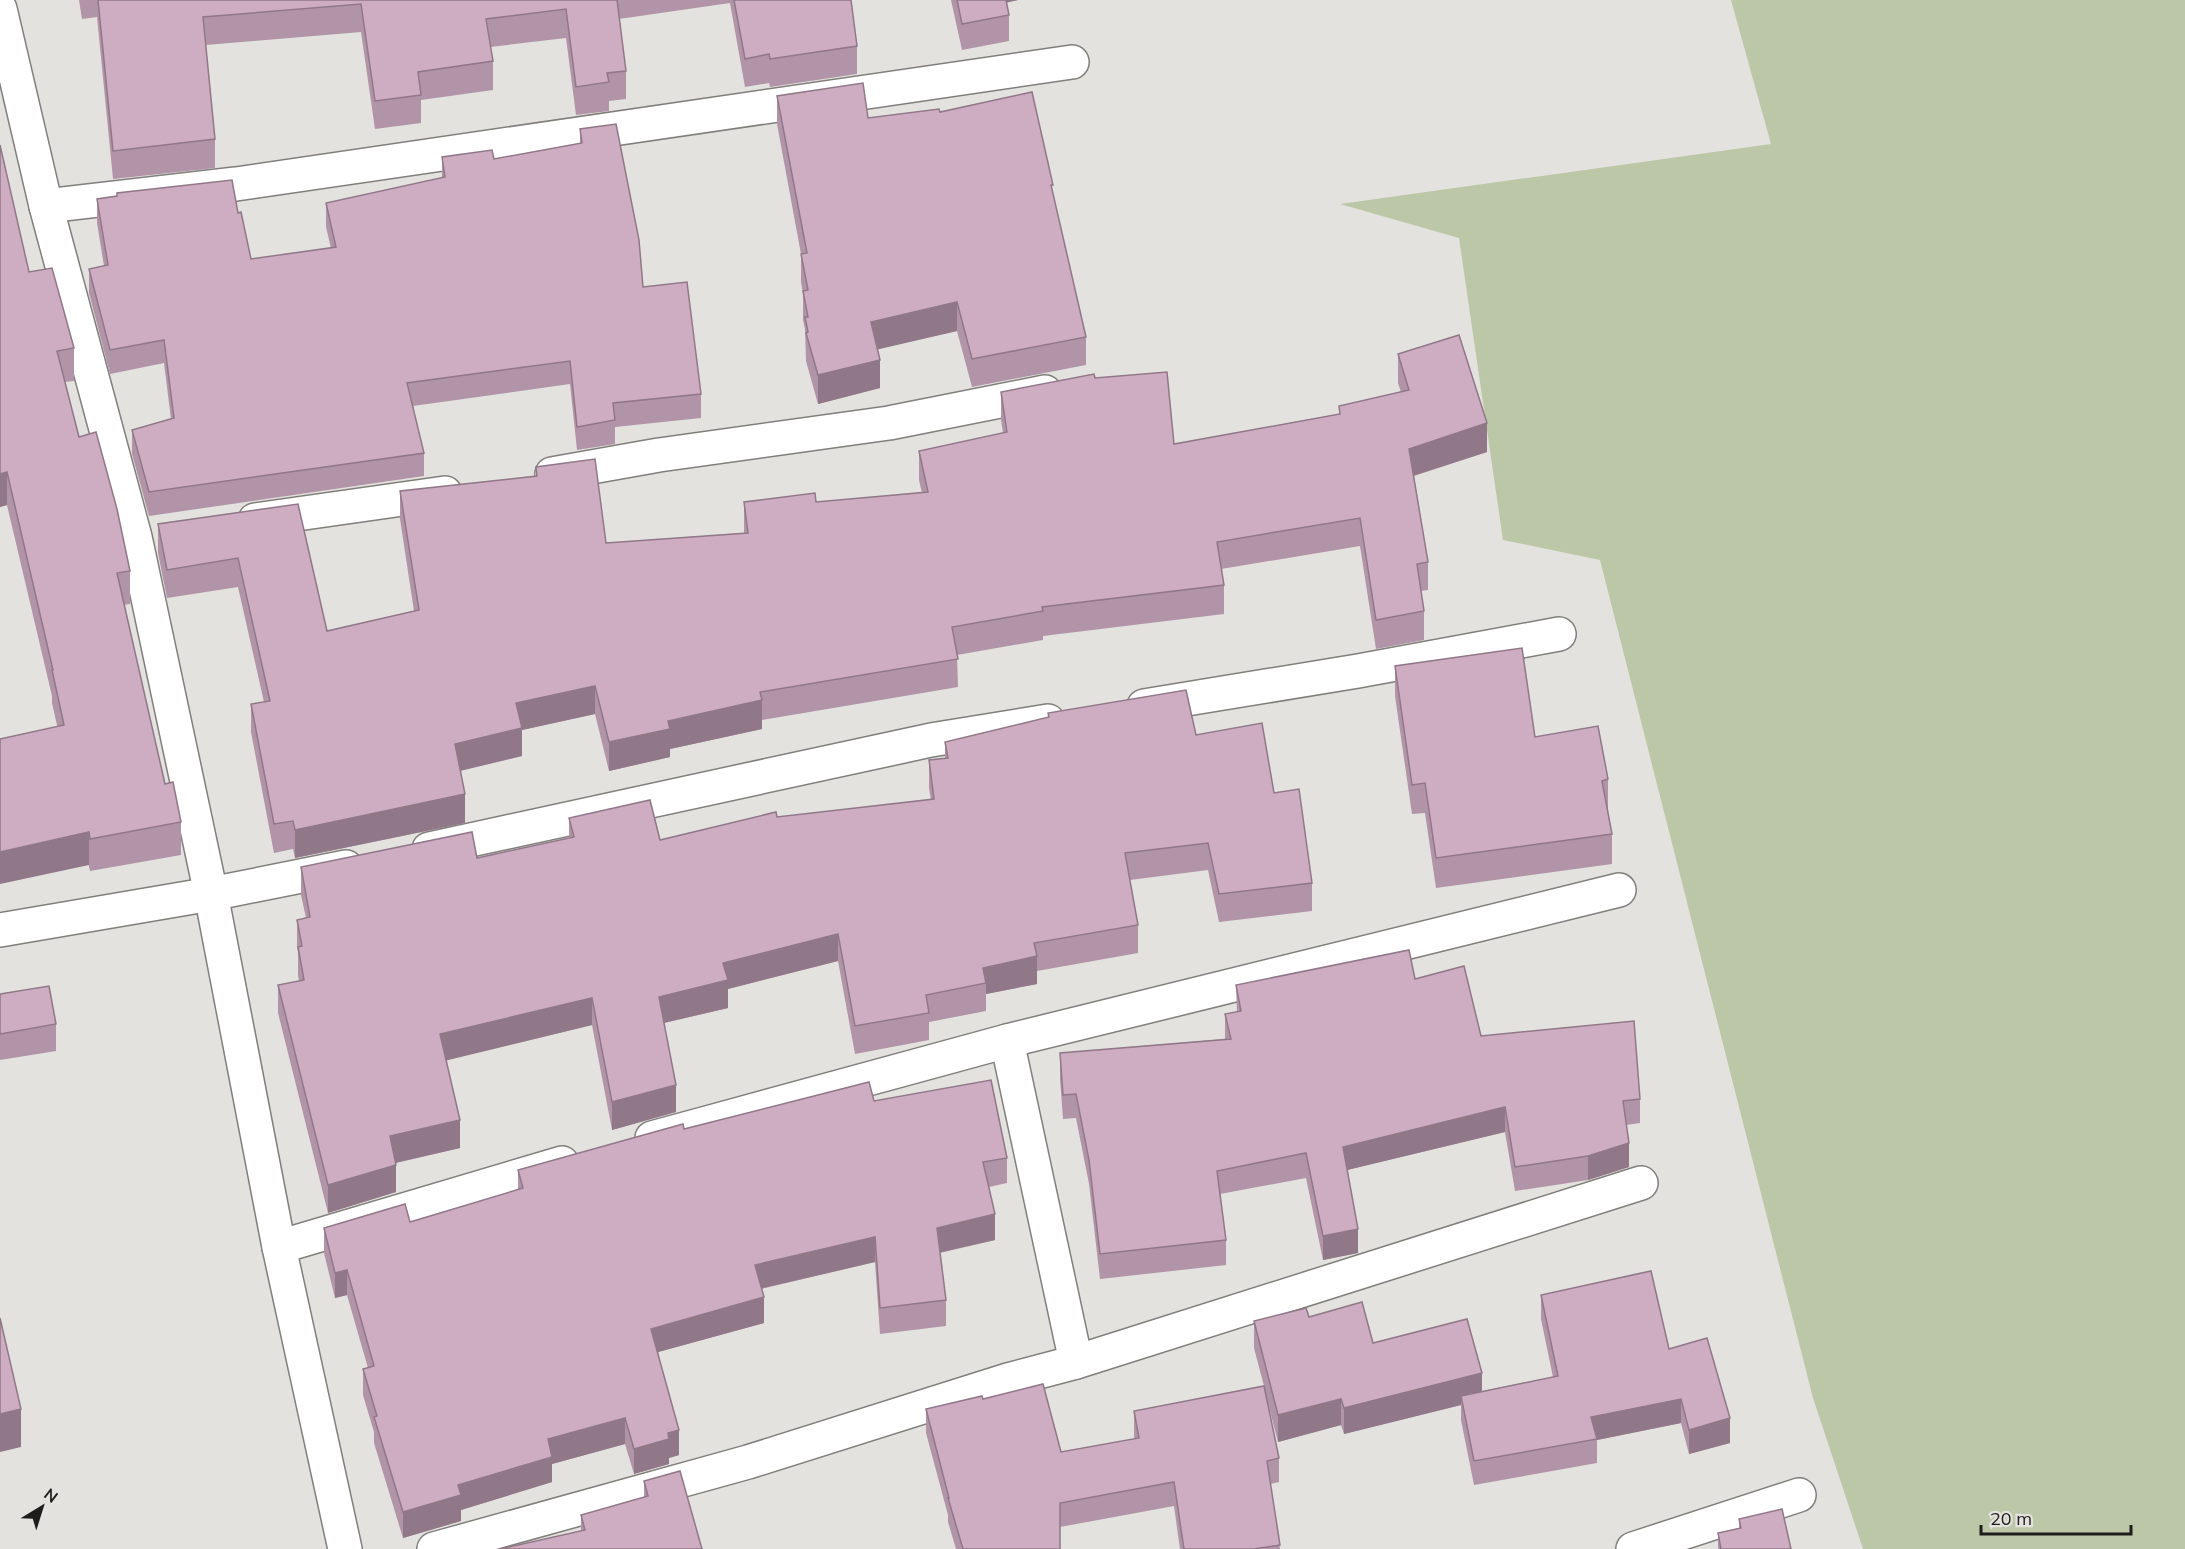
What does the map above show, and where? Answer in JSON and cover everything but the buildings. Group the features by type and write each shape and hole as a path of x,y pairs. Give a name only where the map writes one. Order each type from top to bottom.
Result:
{"street":[{"path":"0,9 46,207 135,537 211,894 279,1247 345,1549"},
{"path":"46,207 236,184 1072,62"},
{"path":"520,480 659,455 889,423 1076,386"},
{"path":"228,524 473,488"},
{"path":"135,537 170,532"},
{"path":"1116,710 1358,671 1559,634"},
{"path":"0,930 211,894 384,859 931,740 1081,716"},
{"path":"623,1146 1007,1041 1619,890"},
{"path":"1007,1041 1076,1362"},
{"path":"279,1247 589,1155"},
{"path":"434,1549 748,1462 1008,1380 1076,1362 1641,1183"},
{"path":"1633,1549 1799,1495"}],"green space":[{"path":"1731,0 2185,0 2185,1549 1863,1549 1813,1398 1600,560 1503,540 1459,238 1340,204 1771,144"}]}
